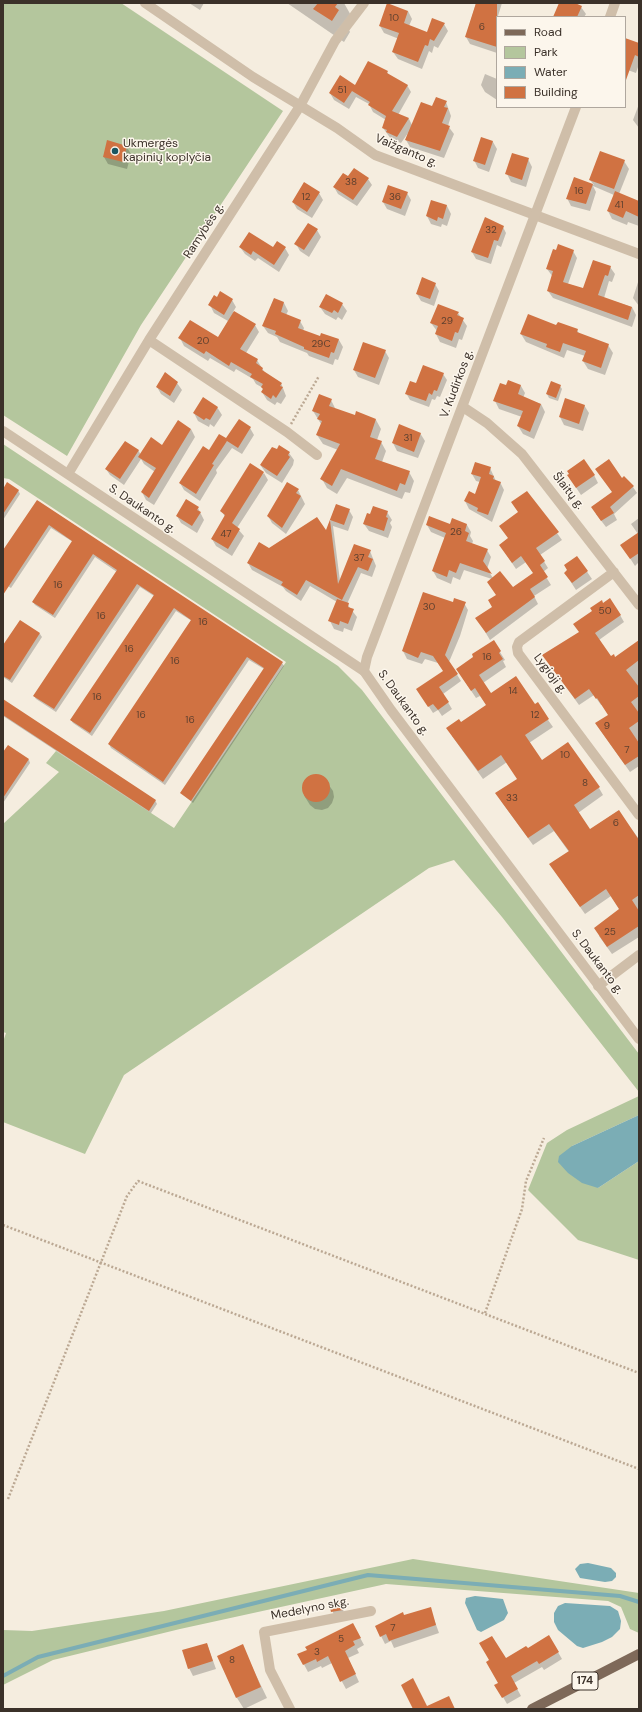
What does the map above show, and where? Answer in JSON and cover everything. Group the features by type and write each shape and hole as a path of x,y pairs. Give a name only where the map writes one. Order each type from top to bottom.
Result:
{"main road":[{"name":"174","path":"532,1709 639,1654"}],"street":[{"name":"Vaižganto g.","path":"145,3 253,77 375,155 639,254"},
{"name":"Ramybės g.","path":"68,474 149,340 300,106 335,41 364,3"},
{"path":"610,16 615,3"},
{"name":"V. Kudirkos g.","path":"364,671 367,657 576,108"},
{"path":"149,340 287,432 317,455"},
{"name":"Šlaitų g.","path":"462,407 487,423 522,454 639,605"},
{"name":"S. Daukanto g.","path":"3,431 172,545 364,671 381,697 639,1040"},
{"name":"Lygioji g.","path":"614,572 519,642 517,647 518,653 639,815"},
{"path":"598,986 639,955"},
{"name":"Medelyno skg.","path":"290,1709 270,1670 264,1632 371,1611"}],"path":[{"path":"287,432 320,376"},
{"path":"485,1313 522,1209 526,1181 544,1138"},
{"path":"8,1499 102,1263 127,1196 138,1181 639,1373"},
{"path":"3,1226 639,1469"}],"green space":[{"path":"3,3 121,3 283,111 141,325 67,456 3,415"},
{"path":"3,444 338,666 362,690 639,1054 639,1092 502,917 454,860 429,868 124,1075 85,1154 3,1122 3,1042 6,1033 3,1032 3,824 59,772 46,763 56,751 174,828 286,662 9,479 3,478"},
{"path":"639,1096 639,1115 572,1146 598,1188 639,1161 639,1260 578,1240 528,1190 547,1143 567,1130"},
{"path":"413,1559 639,1593 639,1633 630,1629 621,1607 608,1601 386,1584 180,1629 53,1660 3,1685 3,1630 32,1631 164,1611"}],"water":[{"path":"639,1115 639,1161 598,1188 582,1183 568,1173 558,1162 559,1156 572,1146"},
{"path":"588,1563 611,1568 616,1573 616,1577 612,1581 605,1582 580,1578 575,1569 580,1564"},
{"path":"475,1596 503,1599 508,1613 504,1620 481,1632 477,1630 465,1603 466,1598"},
{"path":"565,1603 610,1606 618,1611 621,1621 620,1629 612,1637 602,1642 583,1648 577,1646 558,1630 554,1622 554,1613 558,1606"}],"building":[{"path":"318,3 338,3 335,7 339,10 332,21 313,9"},
{"path":"387,3 408,11 404,23 427,32 432,18 445,23 434,41 430,39 428,46 425,45 418,62 392,52 399,33 379,26"},
{"path":"476,3 497,3 496,47 465,37"},
{"path":"559,3 575,3 582,6 577,16 553,16"},
{"path":"626,38 639,43 639,57 635,55 626,80"},
{"path":"368,61 388,71 387,73 408,85 392,111 409,118 397,137 386,132 387,130 382,128 386,116 368,105 370,102 352,91 344,103 329,93 340,75 355,85"},
{"path":"436,97 447,101 444,107 448,108 442,123 450,126 440,151 405,140 421,102 432,106"},
{"path":"481,137 493,141 485,165 473,161"},
{"name":"Ukmergės kapinių koplyčia","path":"107,140 127,146 123,162 103,157"},
{"path":"600,151 625,160 614,189 589,180"},
{"path":"512,153 529,158 522,180 505,174"},
{"path":"354,168 369,178 353,200 333,187 343,173 348,176"},
{"path":"574,177 593,184 586,204 566,199"},
{"path":"304,182 320,192 307,212 292,202"},
{"path":"388,185 408,192 401,209 382,202"},
{"path":"615,191 639,201 639,217 626,211 623,218 607,211"},
{"path":"431,200 447,205 443,219 438,217 437,221 426,216"},
{"path":"485,217 504,226 498,241 494,240 488,258 471,252"},
{"path":"308,223 318,229 304,250 294,244"},
{"path":"249,232 273,247 277,241 286,247 274,265 253,251 251,255 239,247"},
{"path":"558,244 574,250 563,282 583,288 593,260 611,266 608,276 605,275 598,295 632,307 628,320 547,291 553,271 546,269 553,249 556,250"},
{"path":"422,277 436,283 430,299 416,294"},
{"path":"220,291 233,299 224,315 208,305 214,295 217,297"},
{"path":"326,294 343,303 338,313 334,310 332,313 319,307"},
{"path":"274,298 284,302 281,312 301,320 298,328 320,336 321,333 339,339 334,353 331,352 329,358 304,349 304,347 275,334 276,331 262,326"},
{"path":"438,304 459,312 457,315 464,318 458,333 455,332 452,341 435,334 438,326 430,323"},
{"path":"234,311 256,324 240,349 258,359 256,363 263,368 262,370 282,383 280,386 283,387 276,398 273,395 271,399 261,392 263,389 261,387 263,384 250,377 252,374 231,362 229,366 206,351 204,354 178,338 190,320 218,337"},
{"path":"528,314 556,325 558,322 578,329 577,332 609,344 601,368 582,361 586,351 563,343 560,352 546,347 547,344 520,334"},
{"path":"363,342 386,350 375,378 353,370"},
{"path":"423,365 444,373 437,391 434,390 432,395 429,393 426,401 405,394 410,381 416,383"},
{"path":"165,372 178,382 170,396 156,387"},
{"path":"508,380 521,385 518,394 541,404 530,432 517,426 523,411 493,401 500,383 506,385"},
{"path":"551,381 561,385 556,398 546,394"},
{"path":"319,394 332,399 329,406 355,415 356,411 376,419 370,437 382,441 375,459 410,471 405,485 400,483 397,491 341,469 332,486 320,479 340,444 316,435 322,421 317,419 320,414 312,411"},
{"path":"203,397 218,407 210,420 206,418 204,420 193,413"},
{"path":"565,398 585,405 579,424 559,417"},
{"path":"239,419 251,427 238,448 227,441 212,464 214,465 196,494 179,483 203,446 209,450 219,434 226,438"},
{"path":"178,420 191,429 149,498 141,492 156,468 138,457 151,437 162,445"},
{"path":"399,424 421,433 414,452 392,443"},
{"path":"125,441 139,450 120,479 105,469"},
{"path":"279,445 290,452 288,455 290,457 277,476 260,465 272,447 277,449"},
{"path":"584,459 595,475 576,488 567,475 569,474 567,471"},
{"path":"609,459 622,478 624,476 634,486 610,507 614,513 601,521 591,507 612,492 595,469"},
{"path":"475,462 491,467 489,474 494,476 493,479 501,482 488,515 477,511 478,508 464,501 469,491 475,494 481,477 471,474"},
{"path":"250,463 264,472 232,523 240,529 228,549 211,539 225,515 220,511"},
{"path":"7,482 19,490 3,514 3,489"},
{"path":"287,482 299,489 296,493 301,496 282,528 267,516"},
{"path":"527,491 559,532 536,548 545,561 540,565 548,577 530,589 535,597 486,633 475,618 492,607 488,600 496,595 487,582 500,571 513,587 533,573 521,556 512,563 499,545 508,538 499,526 518,512 511,502"},
{"path":"186,499 199,507 197,510 201,512 192,526 176,516"},
{"path":"37,500 283,662 191,801 180,793 264,668 247,657 163,782 108,744 191,620 174,608 90,733 70,720 154,595 137,584 54,709 33,696 117,570 93,554 53,615 32,602 72,541 49,525 3,595 3,550"},
{"path":"336,504 350,509 344,525 330,520 338,584 354,544 371,550 368,557 373,559 368,571 358,567 342,600 306,580 297,595 281,585 283,582 247,563 259,542 269,548 317,517 326,530"},
{"path":"373,506 388,511 386,517 388,518 384,531 363,524 367,513 370,514"},
{"path":"429,516 450,524 452,518 467,524 465,531 469,533 466,541 488,549 483,561 492,574 460,563 456,573 449,570 447,577 432,571 446,533 426,525"},
{"path":"639,532 639,553 630,559 620,545"},
{"path":"577,556 588,571 572,583 564,573 567,570 564,565"},
{"path":"423,592 453,602 454,598 466,602 445,655 458,674 439,687 449,702 438,710 433,704 428,707 416,689 443,671 433,656 421,652 418,658 402,651"},
{"path":"610,598 621,615 595,633 611,656 614,654 615,657 639,640 639,660 626,670 639,687 639,696 631,702 639,713 639,721 629,728 639,743 639,756 625,765 595,723 608,715 597,698 596,699 589,689 575,699 542,655 579,632 573,624 592,611 590,608 602,600 603,603"},
{"path":"337,599 349,603 348,607 354,609 348,624 340,621 339,625 328,621"},
{"path":"20,620 40,633 10,680 3,676 3,645"},
{"path":"494,640 501,651 499,653 503,659 479,675 491,693 516,676 535,704 538,702 549,719 525,735 542,760 568,742 600,787 574,805 590,829 619,810 639,840 639,895 632,900 639,911 639,926 607,947 594,928 619,909 606,889 580,907 549,864 569,851 549,824 528,838 495,793 517,779 501,755 478,771 446,728 459,719 461,722 486,705 475,688 471,691 456,669 473,657 472,654"},
{"path":"3,699 156,800 149,811 3,715"},
{"path":"8,745 29,759 3,798 3,752"},
{"path":"316,774 326,778 330,788 326,798 316,802 306,798 302,788 306,778"},
{"path":"341,1601 343,1610 331,1612 329,1603"},
{"path":"431,1607 436,1625 389,1641 386,1634 380,1637 375,1626 403,1612 404,1615"},
{"path":"353,1623 361,1638 353,1641 355,1645 345,1651 356,1674 340,1682 328,1656 317,1662 316,1659 303,1665 297,1654 307,1650 305,1647"},
{"path":"549,1635 559,1652 539,1664 537,1661 511,1676 518,1689 502,1698 494,1685 498,1683 486,1662 489,1660 479,1643 492,1636 506,1658 526,1646 528,1648"},
{"path":"207,1643 213,1661 188,1669 182,1650"},
{"path":"243,1644 261,1687 236,1698 217,1656"},
{"path":"413,1678 427,1706 449,1696 455,1709 413,1709 401,1685"}],"waterway":[{"path":"3,1676 38,1657 368,1575 620,1596 639,1602"}],"place":[{"name":"Ukmergės kapinių koplyčia","path":"115,151"}]}
